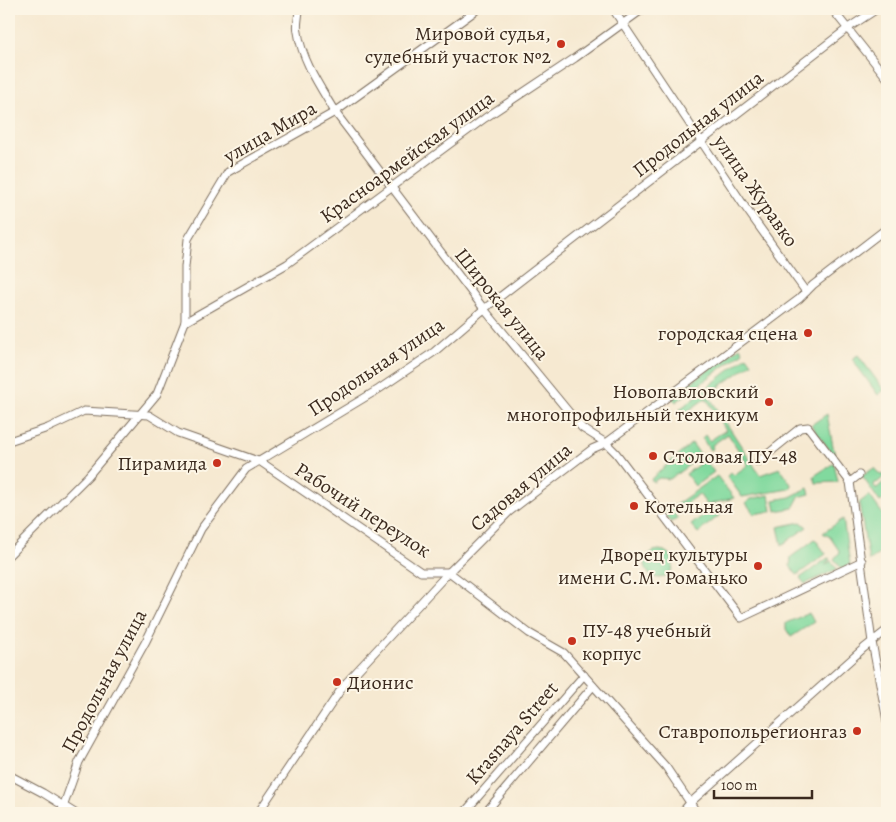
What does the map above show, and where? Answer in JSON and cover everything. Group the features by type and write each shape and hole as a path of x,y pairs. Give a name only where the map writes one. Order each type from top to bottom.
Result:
{"street":[{"name":"улица Мира","path":"9,555 88,476 138,414 157,394 184,322 185,267 188,239 228,172 335,112 478,9"},
{"name":"улица Журавко","path":"613,9 806,292"},
{"name":"Красноармейская улица","path":"184,322 287,264 391,187 643,9"},
{"path":"832,9 887,78"},
{"name":"Продольная улица","path":"62,809 79,762 146,641 201,529 246,469 261,462 434,352 484,309 848,28 878,9"},
{"name":"Широкая улица","path":"300,11 298,32 306,57 317,83 335,112 484,309 582,428 606,443 741,618 862,561"},
{"name":"Садовая улица","path":"258,813 344,685 449,572 509,512 592,449 606,443 806,292 887,228"},
{"name":"Рабочий переулок","path":"9,441 48,428 76,413 84,411 138,414 149,415 178,433 261,462 421,572 449,572 530,633 564,653 666,767 697,813"},
{"path":"758,462 800,428 808,427 849,480 872,642 887,721"},
{"path":"849,480 859,475"},
{"path":"682,813 690,803 887,630"},
{"name":"Krasnaya Street","path":"464,813 584,675"},
{"name":"Krasnaya Street","path":"484,813 593,686"},
{"path":"9,774 62,809 75,813"},
{"path":"690,803 690,813"}],"green space":[{"path":"740,347 743,352 676,402 671,397"},
{"path":"858,355 884,390 878,395 852,359"},
{"path":"747,356 752,363 708,395 760,475 780,468 792,486 789,489 742,497 727,476 731,472 734,475 748,465 728,434 712,445 713,448 710,450 702,438 705,435 709,441 726,430 706,398 684,414 680,409"},
{"path":"827,414 835,457 811,425"},
{"path":"692,443 701,456 670,479 659,478 653,482 651,479"},
{"path":"705,460 714,472 695,486 686,474"},
{"path":"834,463 838,482 816,483 814,476"},
{"path":"874,468 880,475 887,474 877,483 873,484 876,489 887,479 887,497 880,502 862,476"},
{"path":"717,476 734,498 707,505 699,494 673,512 678,519 670,522 664,513"},
{"path":"808,488 810,494 799,497 793,508 776,511 774,500 790,497"},
{"path":"769,495 772,511 754,514 746,503 751,499"},
{"path":"869,495 887,520 887,548 869,561 859,503"},
{"path":"715,506 721,514 698,533 691,525"},
{"path":"843,519 850,564 842,569 834,559 840,552 830,537 823,533"},
{"path":"801,522 807,527 782,545 778,527"},
{"path":"815,539 826,554 797,575 790,566 791,557"},
{"path":"659,550 669,554 673,564 669,574 659,578 649,574 645,564 649,554"},
{"path":"828,558 830,559 825,565 831,561 837,569 805,584 800,578"},
{"path":"809,613 814,622 791,637 786,629 786,623"}],"place":[{"name":"Мировой судья, судебный участок №2","path":"561,44"},
{"name":"городская сцена","path":"808,333"},
{"name":"Новопавловский многопрофильный техникум","path":"769,402"},
{"name":"Столовая ПУ-48","path":"653,456"},
{"name":"Пирамида","path":"217,463"},
{"name":"Котельная","path":"634,506"},
{"name":"Дворец культуры имени С.М. Романько","path":"758,566"},
{"name":"ПУ-48 учебный корпус","path":"572,641"},
{"name":"Дионис","path":"337,682"},
{"name":"Ставропольрегионгаз","path":"857,731"}]}
